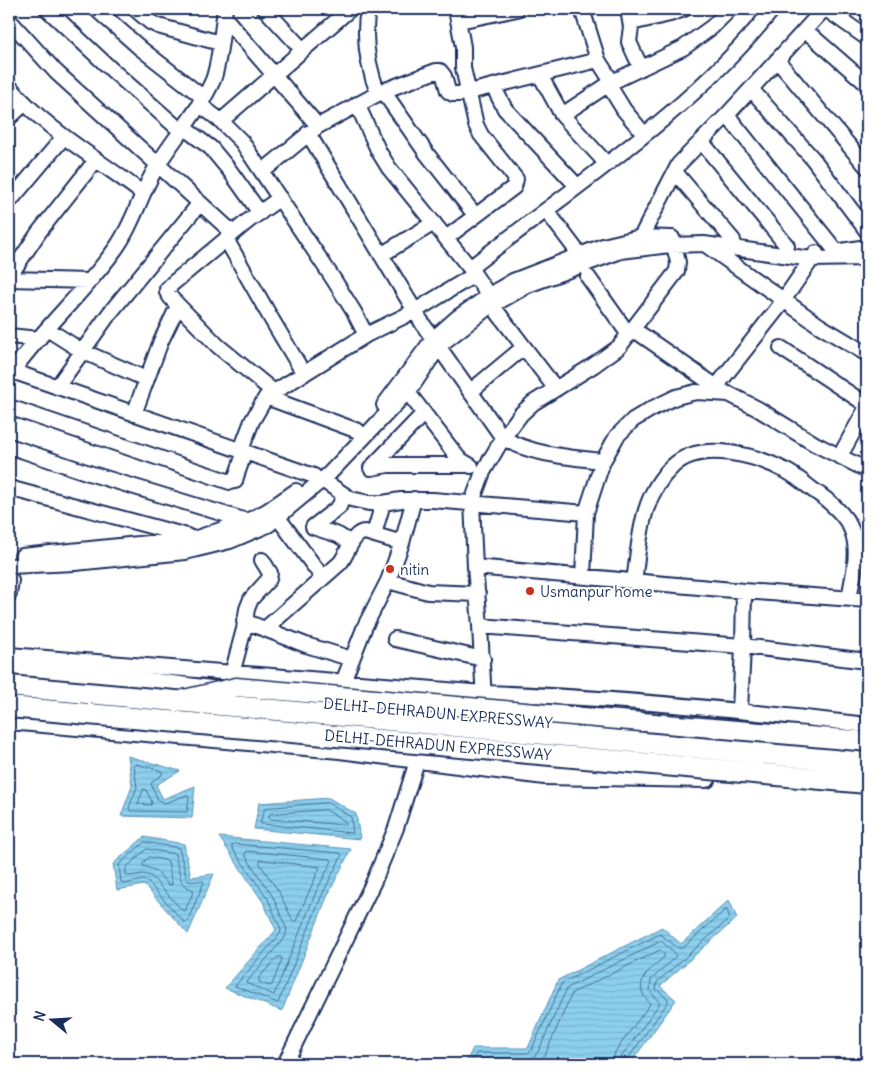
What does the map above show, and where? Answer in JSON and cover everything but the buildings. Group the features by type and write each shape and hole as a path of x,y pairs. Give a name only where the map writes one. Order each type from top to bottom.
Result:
{"highway":[{"name":"DELHI–DEHRADUN EXPRESSWAY","path":"9,672 70,673 235,694 867,752"},
{"name":"DELHI-DEHRADUN EXPRESSWAY","path":"9,686 867,763"},
{"name":"DELHI-DEHRADUN EXPRESSWAY","path":"9,706 867,783"},
{"path":"9,719 340,748 545,774 737,778 867,789"}],"main road":[{"path":"171,701 236,687 867,741"}],"street":[{"path":"47,9 112,70 182,129 210,148 230,171 260,213"},
{"path":"96,9 201,101 242,142 334,280 366,335"},
{"path":"135,9 150,22 158,26 220,43"},
{"path":"267,9 302,50"},
{"path":"221,121 350,9"},
{"path":"446,238 514,187 516,179 481,135 476,125 463,68 463,47 458,15 511,9"},
{"path":"582,9 598,60 624,110 644,134"},
{"path":"628,9 631,23 629,42 641,68"},
{"path":"631,23 684,9"},
{"path":"562,115 610,83 683,48 712,27 730,9"},
{"path":"9,407 230,482 235,481 252,421 270,394 366,335 415,310 472,271 546,210 676,109 751,36 773,9"},
{"path":"641,237 679,164 825,9 867,38"},
{"path":"370,10 366,55 370,73 380,92 475,215"},
{"path":"224,13 214,78 201,101 158,164 142,193 126,235 10,372 320,479 351,499 383,503 414,499 472,502 586,513"},
{"path":"224,13 274,74 313,129 381,255 436,344 503,438 532,450 602,461"},
{"path":"9,20 56,72 200,203 230,236 272,320 304,374"},
{"path":"805,30 867,84"},
{"path":"262,172 313,129 380,92 436,71 440,71 444,76 448,91 453,94 468,93 598,60"},
{"path":"777,60 867,167"},
{"path":"540,75 562,115 606,163"},
{"path":"9,86 24,104 63,138 142,193"},
{"path":"494,86 505,109 577,186"},
{"path":"751,89 814,159 867,230"},
{"path":"9,118 24,104"},
{"path":"357,104 379,152 389,168 472,271 489,296"},
{"path":"727,115 836,251"},
{"path":"9,202 63,138"},
{"path":"701,141 787,246"},
{"path":"9,278 39,232 96,160"},
{"path":"675,172 737,245 792,255 867,250"},
{"path":"280,198 168,287 167,292 178,306 218,346 270,394 358,431"},
{"path":"57,387 109,314 200,203"},
{"path":"546,210 580,255"},
{"path":"381,255 434,223"},
{"path":"9,557 230,541 268,525 300,499 320,479 404,387 458,318 489,296 513,281 603,246 641,237 675,243"},
{"path":"436,344 486,309 528,285 621,250 675,243 702,242 787,246 814,255 836,251 867,250"},
{"path":"702,242 820,326 867,354"},
{"path":"483,718 483,659 475,567 472,502 483,472 503,438 521,414 534,403 619,347 678,272 675,243"},
{"path":"716,387 783,300 814,255"},
{"path":"9,278 89,281"},
{"path":"588,278 631,332 716,387 758,409 815,444 867,470"},
{"path":"134,414 164,332 178,306"},
{"path":"498,313 556,389"},
{"path":"9,336 43,334 146,379"},
{"path":"470,392 524,347"},
{"path":"781,348 867,406 840,456"},
{"path":"404,387 459,459 483,472"},
{"path":"9,594 10,573 75,563 185,552 267,511 320,479 358,431 390,398 404,387"},
{"path":"582,576 586,513 602,461 617,436 633,420 676,397 696,392 729,394"},
{"path":"424,413 371,468 388,465 468,465"},
{"path":"9,446 92,474 247,521"},
{"path":"634,582 643,517 651,494 674,464 685,457 703,453 723,452 752,457 790,472 840,512 852,530 856,553 849,598"},
{"path":"9,488 198,544"},
{"path":"344,495 339,507 313,527 338,534 351,543"},
{"path":"342,682 372,610 388,582 402,543 414,499"},
{"path":"374,534 383,503"},
{"path":"282,523 323,578"},
{"path":"266,629 340,563 346,556 351,543 360,532 374,534 402,543"},
{"path":"232,674 244,629 246,609 251,598 268,579 270,573 262,560"},
{"path":"475,567 634,582 867,600"},
{"path":"388,582 428,592 478,594"},
{"path":"740,710 744,591"},
{"path":"244,621 306,645 352,659"},
{"path":"480,626 743,646 867,661"},
{"path":"395,639 483,659"},
{"path":"9,655 484,693 558,695 740,710 867,725"},
{"path":"285,1064 374,881 396,828 417,757 417,711"},
{"path":"588,774 593,727"}],"water":[{"path":"128,756 180,771 156,785 163,799 195,786 192,818 121,816 132,786"},
{"path":"329,798 356,814 360,839 254,829 259,803"},
{"path":"144,837 184,844 191,877 214,874 188,934 144,885 117,890 113,864"},
{"path":"219,837 351,849 327,897 282,1011 225,988 276,930 263,902"},
{"path":"729,900 737,918 660,986 676,1000 630,1064 465,1064 473,1048 528,1048 558,980 662,927 681,944"}],"place":[{"name":"nitin","path":"390,569"},
{"name":"Usmanpur home","path":"530,591"}]}
